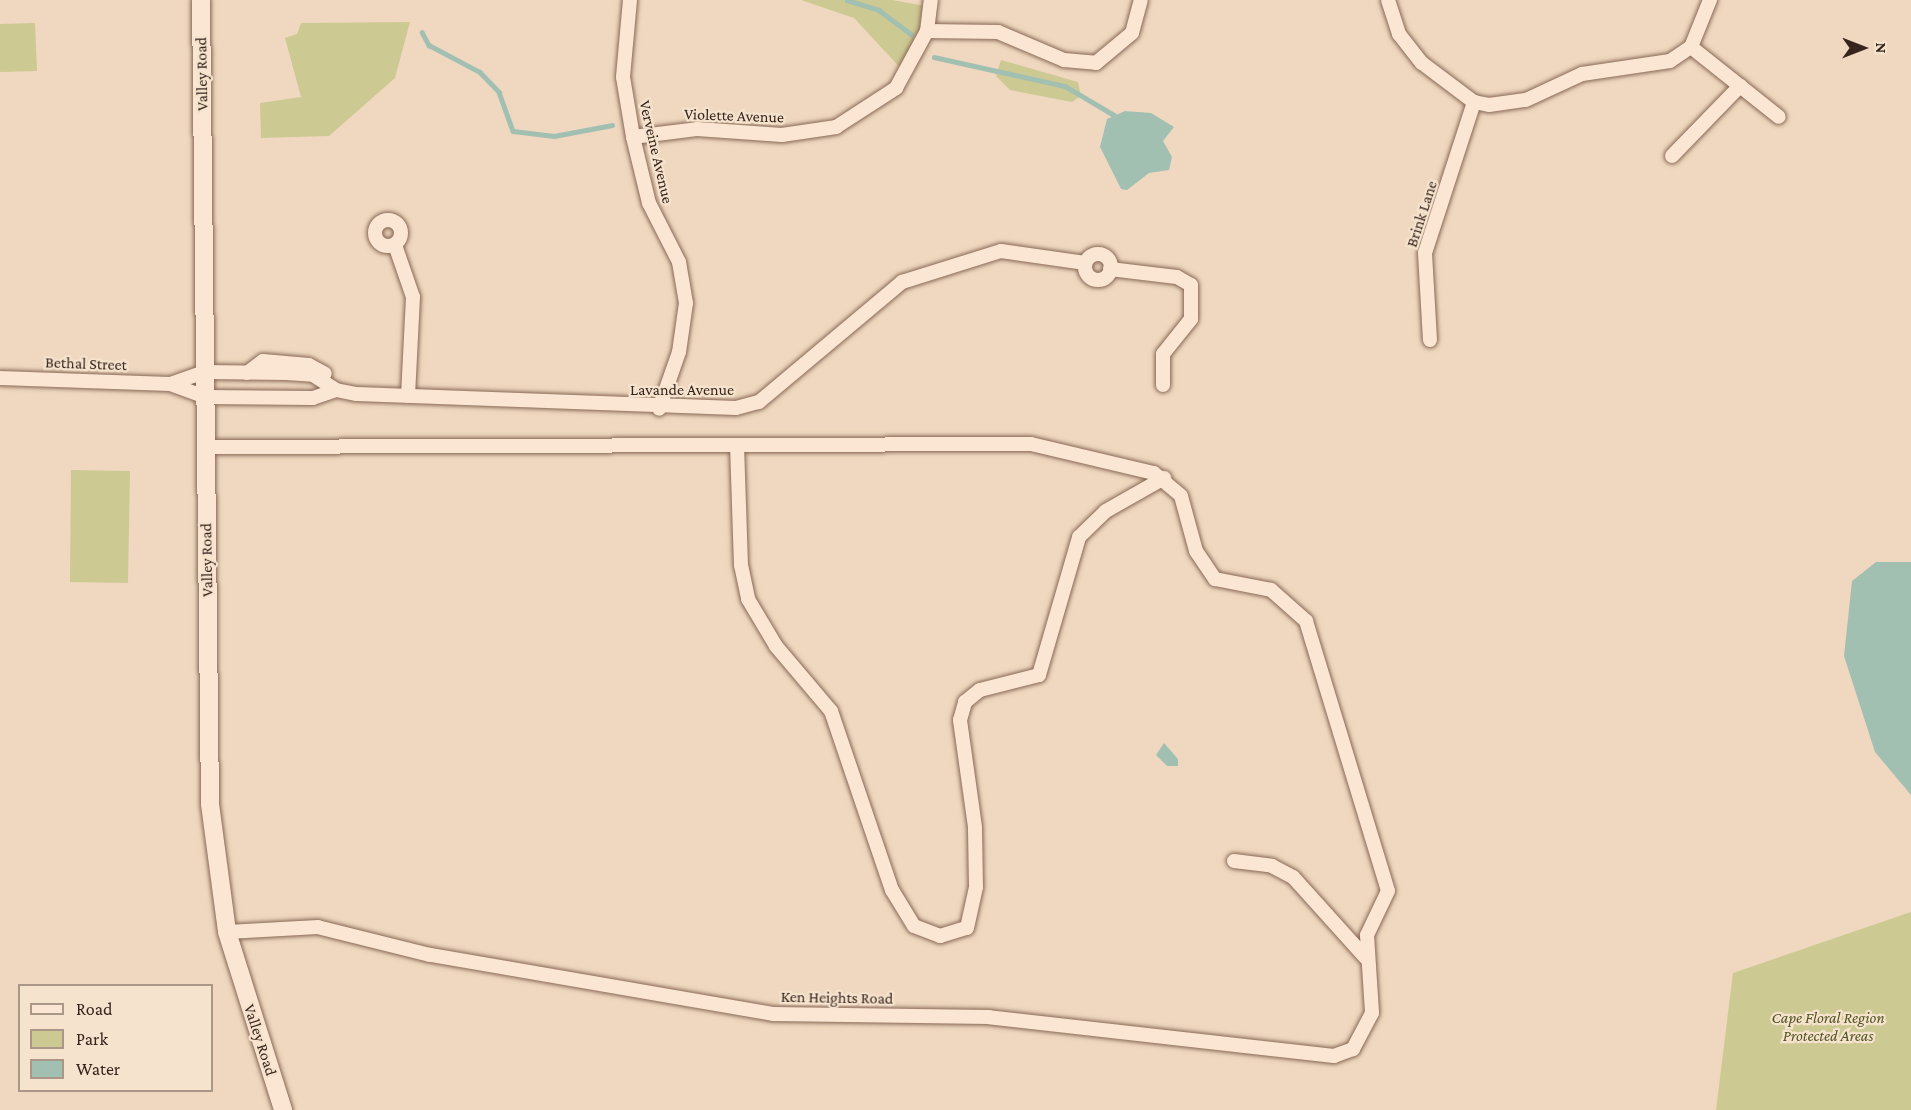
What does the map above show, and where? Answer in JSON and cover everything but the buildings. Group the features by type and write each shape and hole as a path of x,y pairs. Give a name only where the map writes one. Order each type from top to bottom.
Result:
{"street":[{"name":"Valley Road","path":"201,0 210,804 227,932 283,1110"},
{"name":"Verveine Avenue","path":"630,0 623,76 633,137 649,203 684,278 683,337 659,409"},
{"path":"931,0 927,31 998,32 1064,60 1096,63 1132,33 1141,0"},
{"path":"1388,0 1409,50 1474,102 1512,103 1582,74 1656,67 1691,47 1710,0"},
{"name":"Violette Avenue","path":"633,137 698,129 782,135 836,127 896,88 927,31"},
{"path":"1691,47 1779,117"},
{"path":"1672,156 1740,86"},
{"name":"Brink Lane","path":"1430,340 1425,253 1474,102"},
{"path":"394,245 413,297 408,396"},
{"name":"Lavande Avenue","path":"206,397 312,398 336,390 659,409 736,408 759,402 902,282 1002,251 1085,263 1098,254 1108,259 1110,269 1177,277 1191,285 1191,320 1163,354 1163,385"},
{"path":"247,372 263,361 309,365 324,372 336,390"},
{"name":"Lavande Avenue","path":"205,372 312,375 336,390"},
{"name":"Bethal Street","path":"170,384 205,372"},
{"path":"263,372 263,398"},
{"name":"Bethal Street","path":"0,378 170,384 206,397"},
{"path":"737,445 741,565 748,599 776,646 831,711 892,890 914,926 940,936 967,928 976,887 975,827 960,720 965,702 980,690 1039,675 1079,537 1106,512 1164,478"},
{"path":"206,447 1041,445 1164,478 1181,496 1196,551 1215,579 1271,590 1306,621 1387,876 1383,909 1367,935 1365,957"},
{"path":"1234,861 1272,866 1293,877 1365,957"},
{"name":"Ken Heights Road","path":"227,932 318,927 440,957 773,1014 1009,1019 1318,1055 1353,1049 1369,1022 1374,1000 1365,957"}],"green space":[{"path":"801,0 892,0 931,7 906,74 854,18"},
{"path":"410,22 395,78 329,136 261,138 260,103 301,97 285,38 297,34 301,23"},
{"path":"35,23 37,71 0,72 0,24"},
{"path":"1001,60 1078,82 1081,96 1072,102 1010,90 996,76"},
{"path":"71,470 130,471 128,583 70,582"},
{"name":"Cape Floral Region Protected Areas","path":"1911,912 1911,1110 1716,1110 1733,973"}],"water":[{"path":"1125,111 1151,113 1174,127 1163,141 1172,157 1169,170 1149,173 1127,190 1121,189 1100,147 1107,119"},
{"path":"1876,562 1911,562 1911,795 1875,752 1844,656 1852,581"},
{"path":"1164,743 1178,759 1178,766 1167,766 1156,755"}],"waterway":[{"path":"847,0 879,10 911,34"},
{"path":"422,32 429,45 480,72 499,92 513,131 554,136 612,125"},
{"path":"934,57 1065,86 1114,115"}]}
